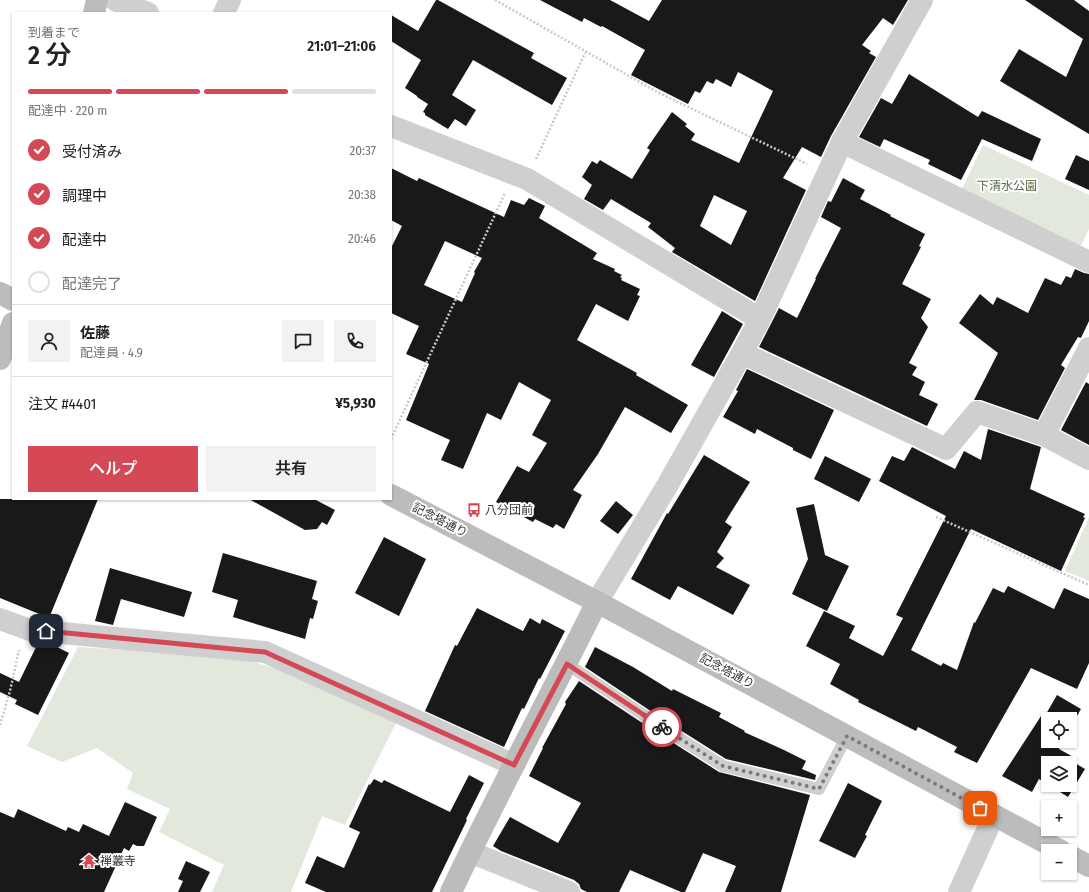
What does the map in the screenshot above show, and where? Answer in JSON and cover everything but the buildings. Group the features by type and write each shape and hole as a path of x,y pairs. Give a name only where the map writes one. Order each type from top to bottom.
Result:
{"main road":[{"path":"94,12 97,0"},
{"path":"0,293 12,299"},
{"path":"0,359 12,326"},
{"name":"記念塔通り","path":"392,496 598,602 1048,844"},
{"path":"451,892 514,765 598,602"},
{"path":"1077,860 1089,866"}],"street":[{"path":"115,0 145,12"},
{"path":"224,12 230,0"},
{"path":"598,602 612,575 667,486 742,353 760,319 842,142 922,0"},
{"path":"392,126 520,176 760,319"},
{"path":"842,142 1089,262"},
{"path":"1044,435 1089,348"},
{"path":"742,353 946,449 977,412 1044,435 1089,459"},
{"path":"0,619 23,628 38,630 265,652 514,765"},
{"path":"959,892 994,815"},
{"path":"470,852 569,892"}],"lane":[{"path":"567,664 723,766 819,789 847,736"}],"path":[{"path":"494,0 659,93 828,173"},
{"path":"392,438 520,176 586,52"},
{"path":"936,517 1089,585"},
{"path":"0,725 10,691 23,628"}],"green space":[{"name":"下清水公園","path":"983,145 1089,195 1089,229 1079,250 960,193"},
{"path":"1089,517 1089,581 1065,571"},
{"path":"78,647 196,654 253,662 299,675 398,719 345,825 322,816 291,892 212,892 224,865 159,832 170,809 127,789 133,773 97,748 62,762 27,746"}],"way so far":[{"path":"662,727 723,766 819,789 847,736 980,808"}],"place":[{"name":"八分団前","path":"474,510"},
{"name":"禅叢寺","path":"89,861"}],"route":[{"path":"46,631 265,652 514,765 567,664 662,727"}]}
